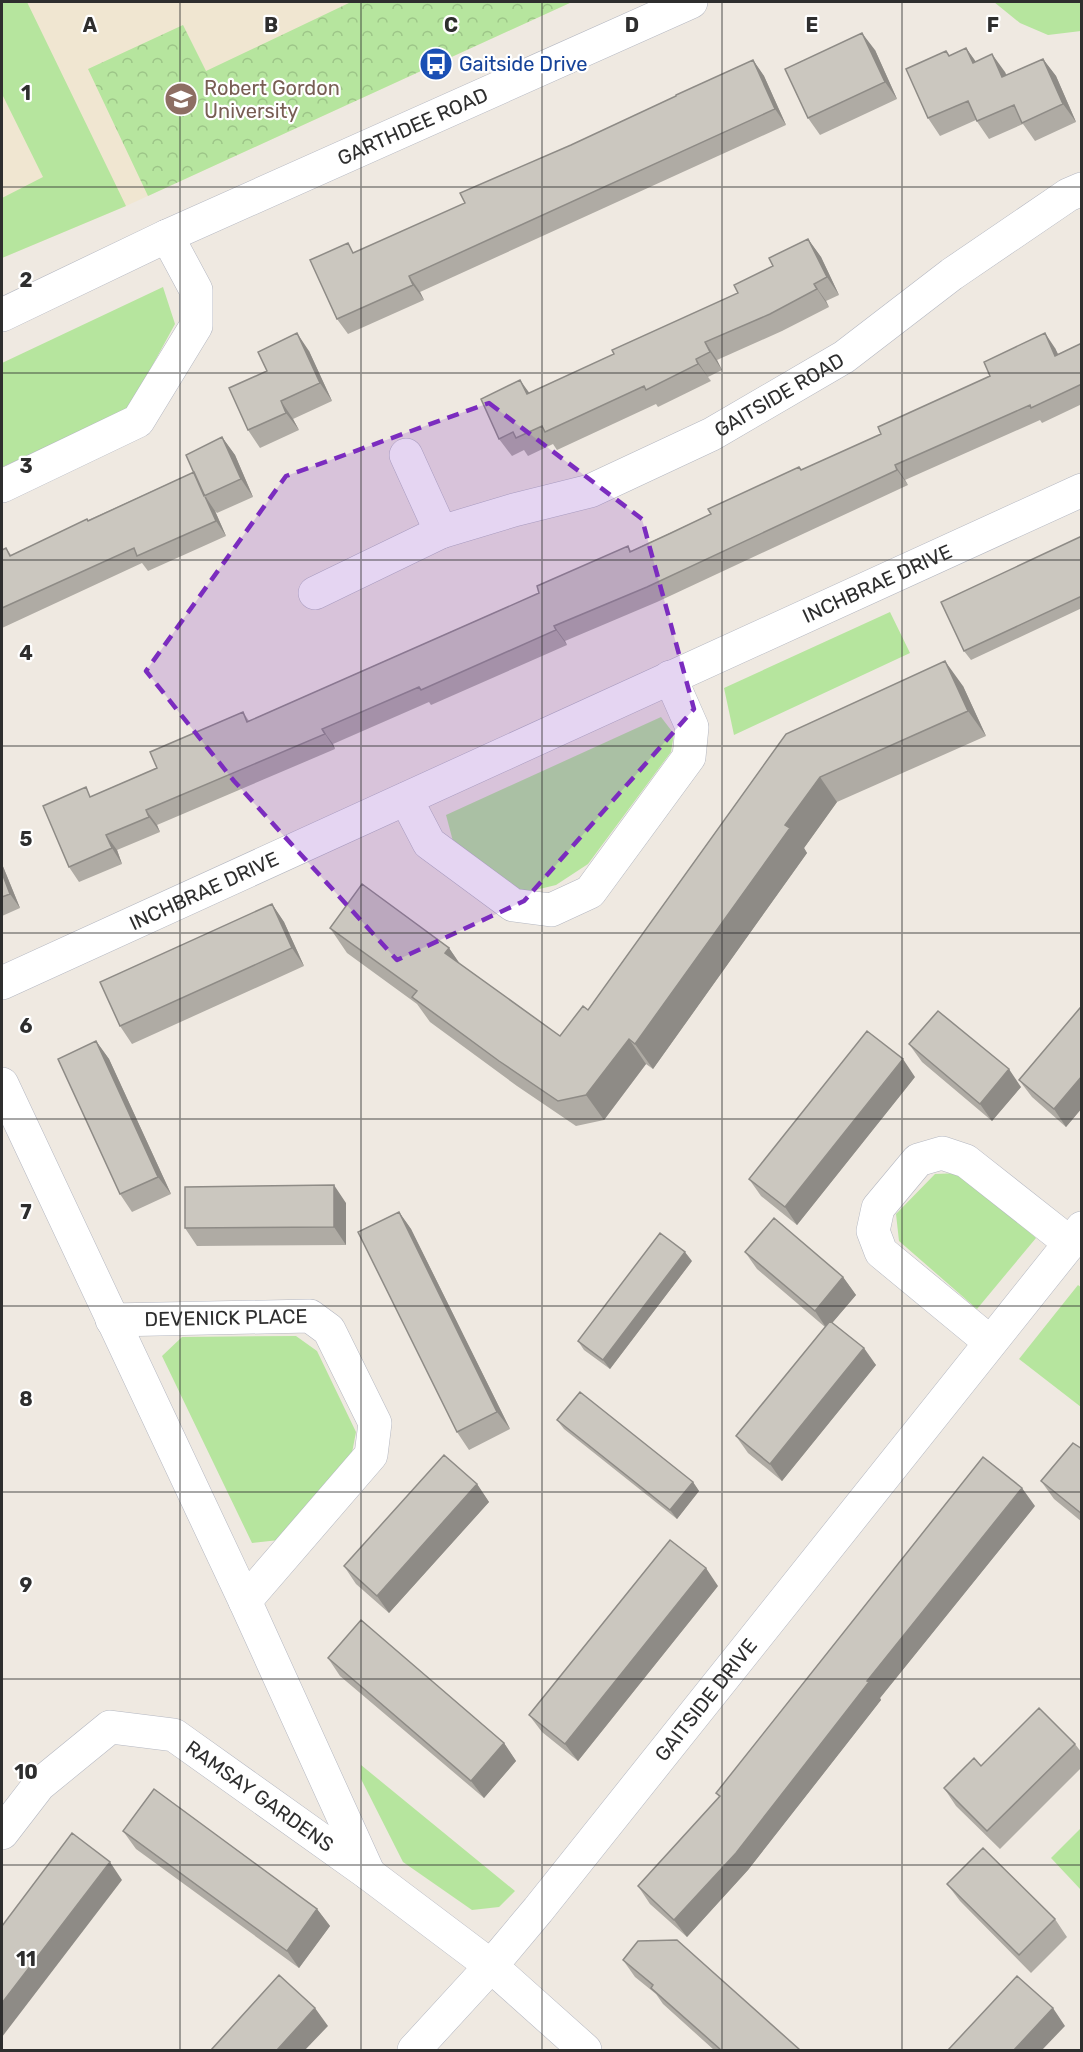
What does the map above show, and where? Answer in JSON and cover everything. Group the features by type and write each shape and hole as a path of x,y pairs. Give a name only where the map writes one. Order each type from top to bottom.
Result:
{"street":[{"name":"GARTHDEE ROAD","path":"2,315 167,236 691,2"},
{"name":"GAITSIDE ROAD","path":"315,593 441,532 514,510 590,491 712,434 844,357 952,274 1068,195 1082,189"},
{"path":"2,486 138,421 196,326 196,290 167,236"},
{"path":"406,455 441,532"},
{"name":"INCHBRAE DRIVE","path":"2,983 1082,490"},
{"path":"406,799 429,843 513,905 551,910 590,892 689,757 692,727 670,677"},
{"name":"DEVENICK PLACE","path":"2,1084 245,1601 369,1874"},
{"name":"GAITSIDE DRIVE","path":"414,2050 491,1966 1076,1236 966,1161 942,1153 918,1161 878,1208 873,1231 881,1252 990,1342"},
{"name":"DEVENICK PLACE","path":"112,1320 310,1316 329,1330 375,1423 371,1455 245,1601"},
{"name":"RAMSAY GARDENS","path":"2,1833 39,1785 110,1727 174,1735 369,1874 491,1966 585,2050"}],"highlighted area":[{"path":"489,403 642,519 694,709 524,901 397,960 234,781 146,671 286,476"}],"shaded area":[{"name":"Robert Gordon University","path":"2,2 572,2 126,206 2,258"}],"green space":[{"path":"2,2 27,2 126,206 2,258 2,198 43,177 2,94"},
{"path":"351,2 572,2 148,196 88,69 183,25 206,71"},
{"path":"994,2 1081,2 1081,31 1048,35 1020,23"},
{"path":"163,287 175,324 126,414 2,467 2,363"},
{"path":"890,612 910,653 734,735 724,688"},
{"path":"661,717 674,734 671,752 588,864 556,885 523,893 454,845 446,815"},
{"path":"961,1173 1036,1238 977,1309 899,1241 896,1214 935,1174"},
{"path":"1078,1285 1082,1288 1081,1407 1019,1359"},
{"path":"296,1336 317,1351 356,1432 351,1458 279,1540 252,1543 162,1356 182,1337"},
{"path":"361,1765 515,1891 499,1907 472,1910 403,1862 361,1779"},
{"path":"1081,1828 1081,1890 1051,1858"}],"building":[{"path":"862,33 885,82 808,118 785,69"},
{"path":"966,48 973,63 992,54 1002,77 1043,59 1063,104 1022,123 1014,105 977,121 968,101 928,118 906,69 946,51 949,56"},
{"path":"753,60 775,109 409,276 413,285 337,319 310,260 348,243 353,253 465,203 460,193 571,145"},
{"path":"808,239 827,277 814,284 817,289 770,314 705,342 710,352 696,359 698,364 646,390 644,386 545,432 542,426 516,438 513,432 499,439 481,399 520,380 527,394 614,354 612,350 738,293 734,285 773,266 769,258"},
{"path":"297,333 320,383 281,401 286,413 248,430 229,388 267,371 258,352"},
{"path":"1045,333 1055,356 1082,343 1082,384 895,465 897,470 647,587 554,626 556,630 421,690 419,687 322,729 325,734 146,810 149,817 106,835 112,848 69,867 43,806 86,787 90,797 157,768 150,752 243,712 247,722 539,593 537,586 628,546 630,552 711,514 708,509 799,467 801,470 881,434 878,427 990,376 984,362"},
{"path":"222,437 241,479 204,496 186,455"},
{"path":"194,472 216,521 137,556 134,548 2,608 2,550 6,548 10,556"},
{"path":"1082,536 1082,596 964,651 941,602"},
{"path":"945,661 968,711 820,777 785,825 790,828 635,1044 629,1039 586,1095 558,1101 412,997 417,991 330,928 362,884 449,948 445,953 560,1036 583,1006 588,1010 786,734"},
{"path":"2,873 10,894 2,897"},
{"path":"272,904 292,948 120,1026 100,982"},
{"path":"1080,1008 1082,1009 1082,1076 1054,1109 1019,1080"},
{"path":"938,1011 1009,1069 980,1104 909,1044"},
{"path":"867,1031 903,1059 785,1207 749,1179"},
{"path":"96,1041 158,1177 120,1194 58,1059"},
{"path":"334,1185 334,1227 185,1228 185,1187"},
{"path":"399,1212 497,1412 457,1432 358,1232"},
{"path":"774,1218 843,1277 815,1311 745,1252"},
{"path":"660,1233 685,1252 603,1360 578,1341"},
{"path":"830,1321 864,1348 770,1464 736,1436"},
{"path":"580,1392 693,1482 670,1510 557,1420"},
{"path":"1073,1443 1082,1449 1082,1514 1041,1481"},
{"path":"444,1455 477,1484 377,1596 344,1566"},
{"path":"983,1457 1022,1488 867,1681 869,1682 736,1853 674,1920 638,1886 720,1796 716,1793"},
{"path":"670,1540 706,1568 565,1744 529,1715"},
{"path":"361,1620 504,1743 471,1781 328,1658"},
{"path":"1039,1708 1075,1744 987,1831 944,1788 974,1758 981,1766"},
{"path":"154,1789 317,1909 287,1951 123,1831"},
{"path":"72,1833 110,1862 2,2003 2,1926"},
{"path":"983,1848 1055,1919 1019,1955 947,1884"},
{"path":"677,1940 800,2050 721,2050 651,1988 653,1985 623,1960 638,1941"},
{"path":"279,1975 315,2008 277,2050 211,2050"},
{"path":"1017,1976 1053,2008 1014,2050 948,2050"}],"place":[{"name":"Gaitside Drive","path":"436,64"},
{"name":"Robert Gordon University","path":"181,99"}]}
